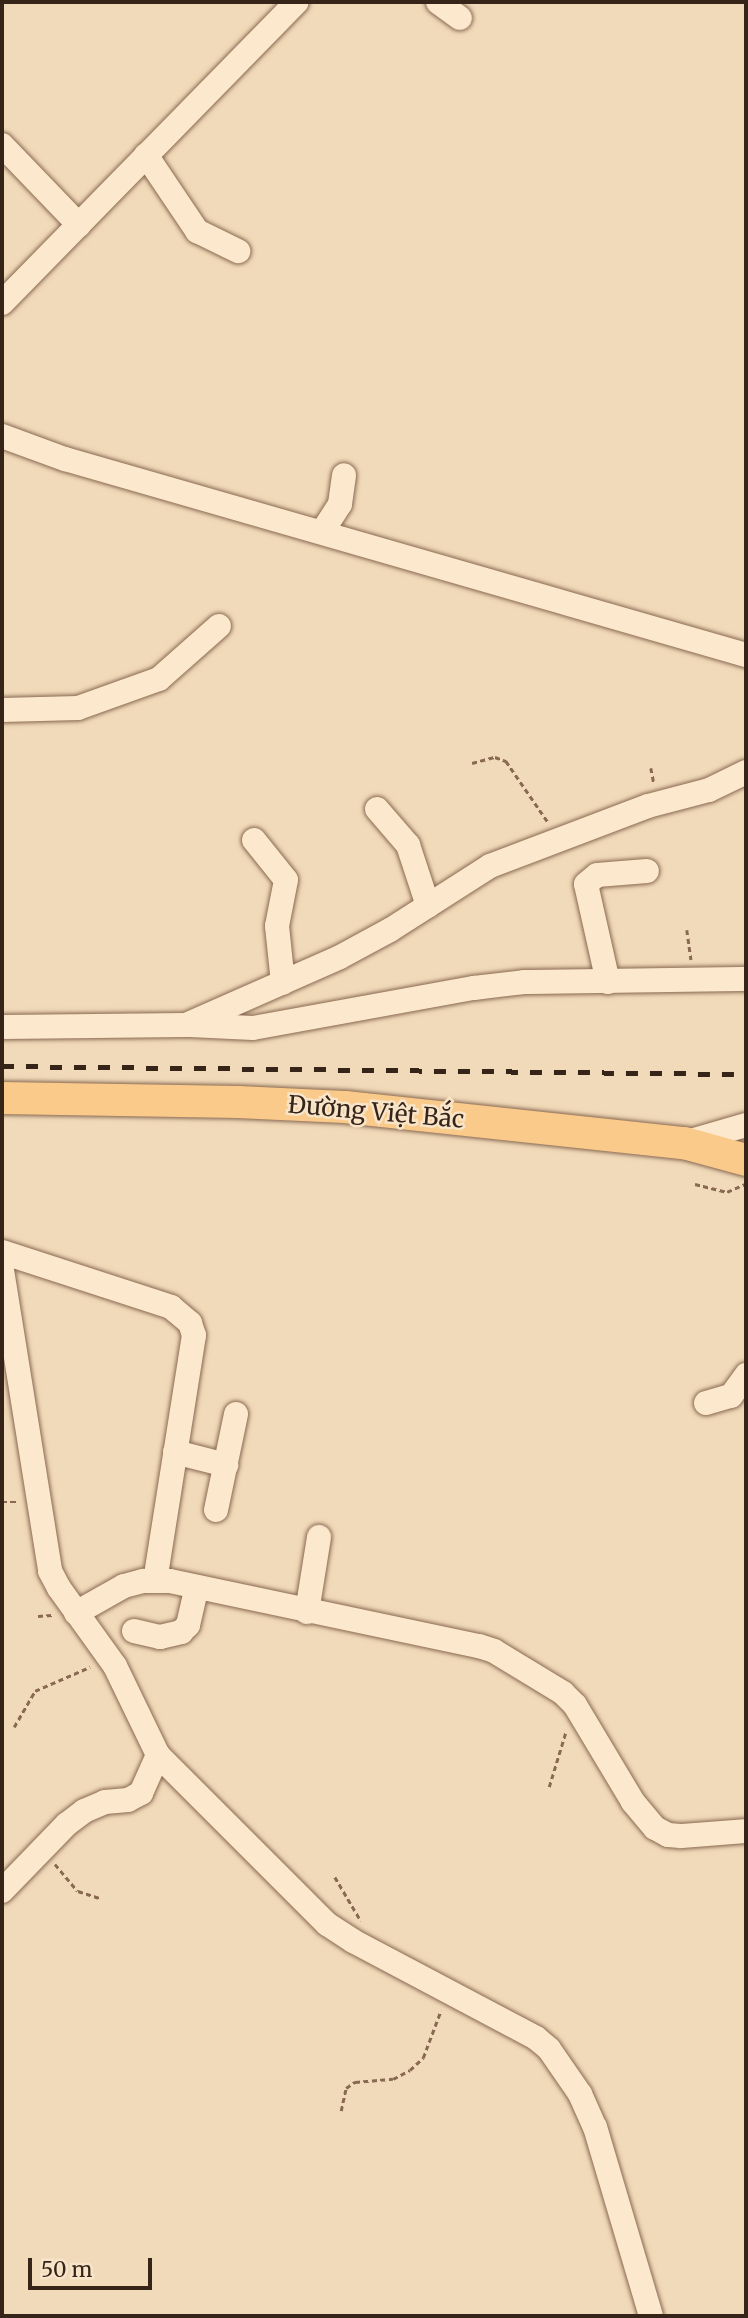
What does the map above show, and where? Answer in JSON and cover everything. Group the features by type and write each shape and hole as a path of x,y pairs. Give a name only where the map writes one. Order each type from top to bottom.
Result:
{"main road":[{"name":"Đường Việt Bắc","path":"2,1098 238,1102 345,1107 684,1143 746,1160"}],"street":[{"path":"2,303 297,2"},
{"path":"438,2 460,18"},
{"path":"2,145 79,225"},
{"path":"146,155 197,231 238,251"},
{"path":"2,436 65,459 746,654"},
{"path":"322,532 340,504 344,475"},
{"path":"2,710 78,708 159,679 219,626"},
{"path":"186,1025 350,952 490,866 657,803 709,790 746,772"},
{"path":"377,809 408,845 428,906"},
{"path":"254,840 286,880 285,897 277,926 283,983"},
{"path":"608,982 586,884 597,874 647,871"},
{"path":"2,1027 186,1025 253,1028 474,988 524,982 746,979"},
{"path":"684,1143 746,1125"},
{"path":"2,1252 171,1307 190,1323 194,1335 155,1580"},
{"path":"2,1269 50,1571 109,1658 158,1755 327,1924 353,1941 536,2038 549,2049 580,2094 598,2133 651,2316"},
{"path":"706,1403 731,1396 746,1375"},
{"path":"216,1510 236,1414"},
{"path":"175,1452 226,1465"},
{"path":"307,1612 319,1537"},
{"path":"76,1613 115,1589 155,1580 494,1651 563,1693 575,1705 633,1802 655,1828 668,1835 681,1836 746,1831"},
{"path":"135,1631 160,1637 181,1632 188,1625 197,1587"},
{"path":"2,1891 44,1847 84,1811 105,1802 128,1800 141,1793 158,1755"}],"path":[{"path":"472,763 495,757 506,761 560,840"},
{"path":"687,930 694,981"},
{"path":"695,1184 727,1192 746,1182"},
{"path":"14,1727 35,1691 109,1658"},
{"path":"549,1787 575,1705"},
{"path":"44,1847 60,1872 78,1891 102,1899"},
{"path":"335,1877 362,1923"},
{"path":"341,2111 346,2088 355,2082 393,2079 424,2058 448,1992"}],"railway":[{"path":"2,1066 746,1074"}]}
